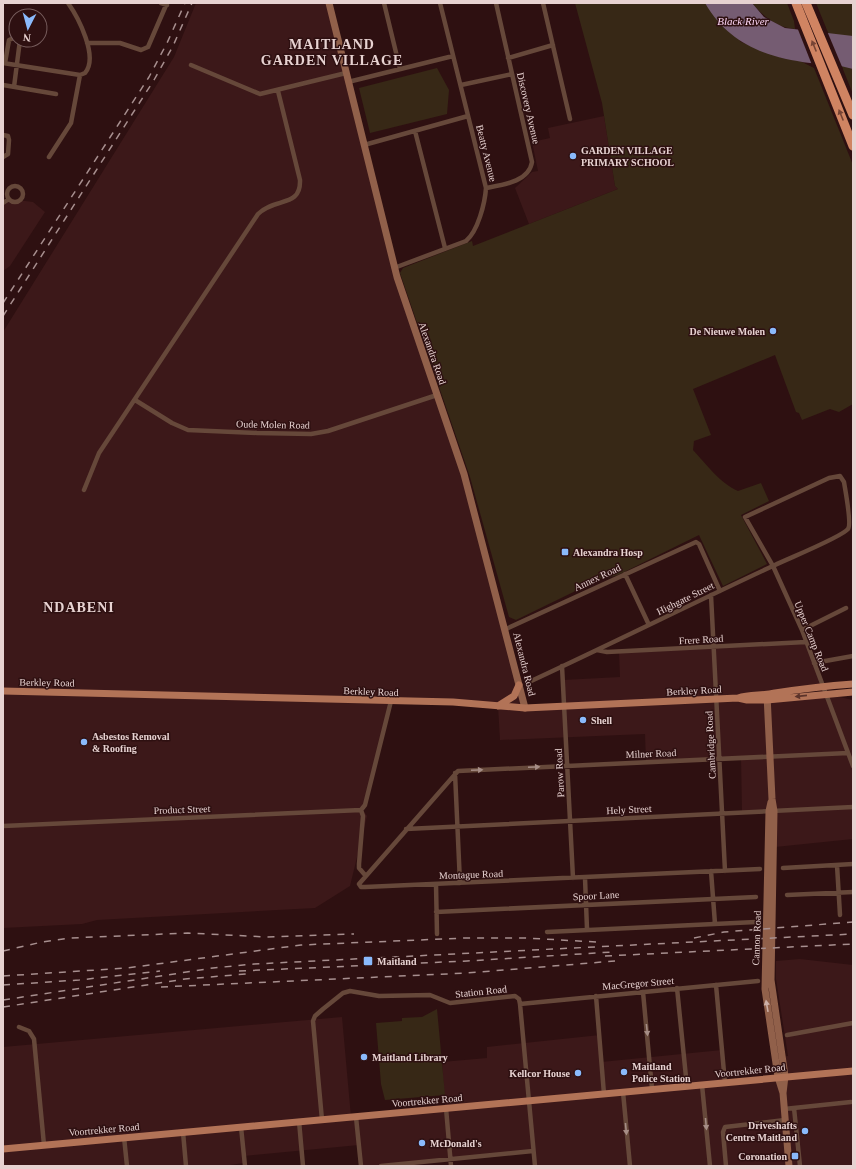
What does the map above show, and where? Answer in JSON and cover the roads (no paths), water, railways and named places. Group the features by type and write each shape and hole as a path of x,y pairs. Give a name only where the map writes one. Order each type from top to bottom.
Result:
{"highway":[{"path":"796,3 853,146"},
{"path":"806,3 836,71 853,115"}],"main road":[{"name":"Berkley Road","path":"767,697 823,686 853,684"},
{"path":"498,706 514,696 519,685"},
{"name":"Berkley Road","path":"3,691 453,702 525,708 738,698 746,695 767,697 853,692"},
{"name":"Voortrekker Road","path":"3,1149 853,1071"}],"street":[{"path":"8,45 4,63 80,75 87,71 89,64 87,43 80,23 68,3"},
{"path":"87,43 120,43 141,50 145,49 148,46 167,4 161,3"},
{"name":"Alexandra Road","path":"329,3 394,268 464,474 506,629 525,708"},
{"path":"384,3 400,68"},
{"name":"Beatty Avenue","path":"394,268 470,238 484,204 486,188 440,3"},
{"name":"Discovery Avenue","path":"486,188 514,182 531,166 496,3"},
{"path":"543,3 570,119"},
{"path":"508,58 552,45"},
{"path":"14,87 19,48"},
{"path":"348,82 452,56"},
{"path":"191,65 254,93 260,94 346,74"},
{"path":"461,86 512,74"},
{"path":"49,157 71,123 80,75"},
{"path":"3,85 56,94"},
{"path":"84,490 100,453 258,214 264,208 273,204 290,200 300,191 300,180 278,91"},
{"path":"364,145 468,116"},
{"path":"415,131 445,248"},
{"path":"3,135 8,136 10,140 8,154 3,157"},
{"path":"3,203 9,199"},
{"name":"Oude Molen Road","path":"135,400 172,424 188,430 312,434 328,431 437,395"},
{"name":"Upper Camp Road","path":"848,529 850,524 844,482 840,476 745,517 773,566 802,630 853,766"},
{"name":"Highgate Street","path":"529,682 848,529"},
{"name":"Annex Road","path":"506,629 696,542 699,544 720,591"},
{"path":"625,574 649,625"},
{"name":"Cambridge Road","path":"712,595 725,871"},
{"path":"802,630 846,608"},
{"name":"Frere Road","path":"597,650 607,652 714,648 806,642"},
{"path":"814,663 853,656"},
{"name":"Parow Road","path":"562,666 573,878"},
{"name":"Cannon Road","path":"767,697 772,800 771,980 789,1166"},
{"path":"391,701 362,809 363,816 358,864 365,875 455,773"},
{"name":"Milner Road","path":"455,773 458,771 567,765 848,753"},
{"path":"455,773 460,883"},
{"name":"Hely Street","path":"406,829 853,807"},
{"name":"Product Street","path":"3,826 362,809"},
{"path":"783,868 853,864"},
{"path":"837,865 840,915"},
{"name":"Montague Road","path":"365,875 359,884 361,887 760,869"},
{"path":"711,871 715,924"},
{"path":"585,878 587,929"},
{"path":"436,884 437,934"},
{"path":"787,896 853,892"},
{"name":"Spoor Lane","path":"436,912 756,897"},
{"path":"547,932 756,922"},
{"name":"MacGregor Street","path":"520,1004 758,981"},
{"path":"716,985 725,1083"},
{"path":"677,988 686,1087"},
{"name":"Station Road","path":"322,1120 314,1019 323,1009 343,993 353,990 379,996 430,995 450,1002 515,996 519,999 520,1004"},
{"path":"643,992 652,1089"},
{"path":"596,996 604,1094"},
{"path":"520,1004 535,1166"},
{"path":"787,1035 853,1024"},
{"path":"19,1027 29,1031 34,1039 44,1145"},
{"path":"702,1085 710,1166"},
{"path":"623,1092 630,1166"},
{"path":"784,1109 851,1102"},
{"path":"446,1108 451,1166"},
{"path":"794,1108 800,1166"},
{"path":"356,1117 361,1166"},
{"path":"726,1166 723,1132 725,1126 785,1120"},
{"path":"299,1121 303,1166"},
{"path":"241,1127 244,1166"},
{"path":"183,1132 186,1166"},
{"path":"124,1138 127,1166"},
{"path":"380,1166 533,1151"}],"water":[{"name":"Black River","path":"705,3 752,3 764,17 785,28 853,36 853,69 778,57 763,52 750,46 725,29"}],"railway":[{"path":"3,303 149,77 167,43 185,3"},
{"path":"3,316 154,80 173,46 192,3"},
{"path":"694,938 724,932 853,922"},
{"path":"3,951 42,942 71,938 188,933 267,937 354,934"},
{"path":"3,1000 213,968 254,964 853,934"},
{"path":"3,976 127,968 301,945 466,938 524,938 598,942"},
{"path":"605,956 853,944"},
{"path":"239,971 467,961 612,952"},
{"path":"161,987 467,973 615,961"},
{"path":"3,985 79,980 160,971"},
{"path":"3,1007 185,979 246,974"}],"place":[{"name":"GARDEN VILLAGE PRIMARY SCHOOL","path":"573,156"},
{"name":"De Nieuwe Molen","path":"773,331"},
{"name":"Alexandra Hosp","path":"565,552"},
{"name":"Shell","path":"583,720"},
{"name":"Asbestos Removal & Roofing","path":"84,742"},
{"name":"Maitland","path":"368,961"},
{"name":"Maitland Library","path":"364,1057"},
{"name":"Maitland Police Station","path":"624,1072"},
{"name":"Kellcor House","path":"578,1073"},
{"name":"Driveshafts Centre Maitland","path":"805,1131"},
{"name":"McDonald's","path":"422,1143"},
{"name":"Coronation","path":"795,1156"}],"district":[{"name":"MAITLAND GARDEN VILLAGE","path":"332,52"},
{"name":"NDABENI","path":"79,607"}]}
